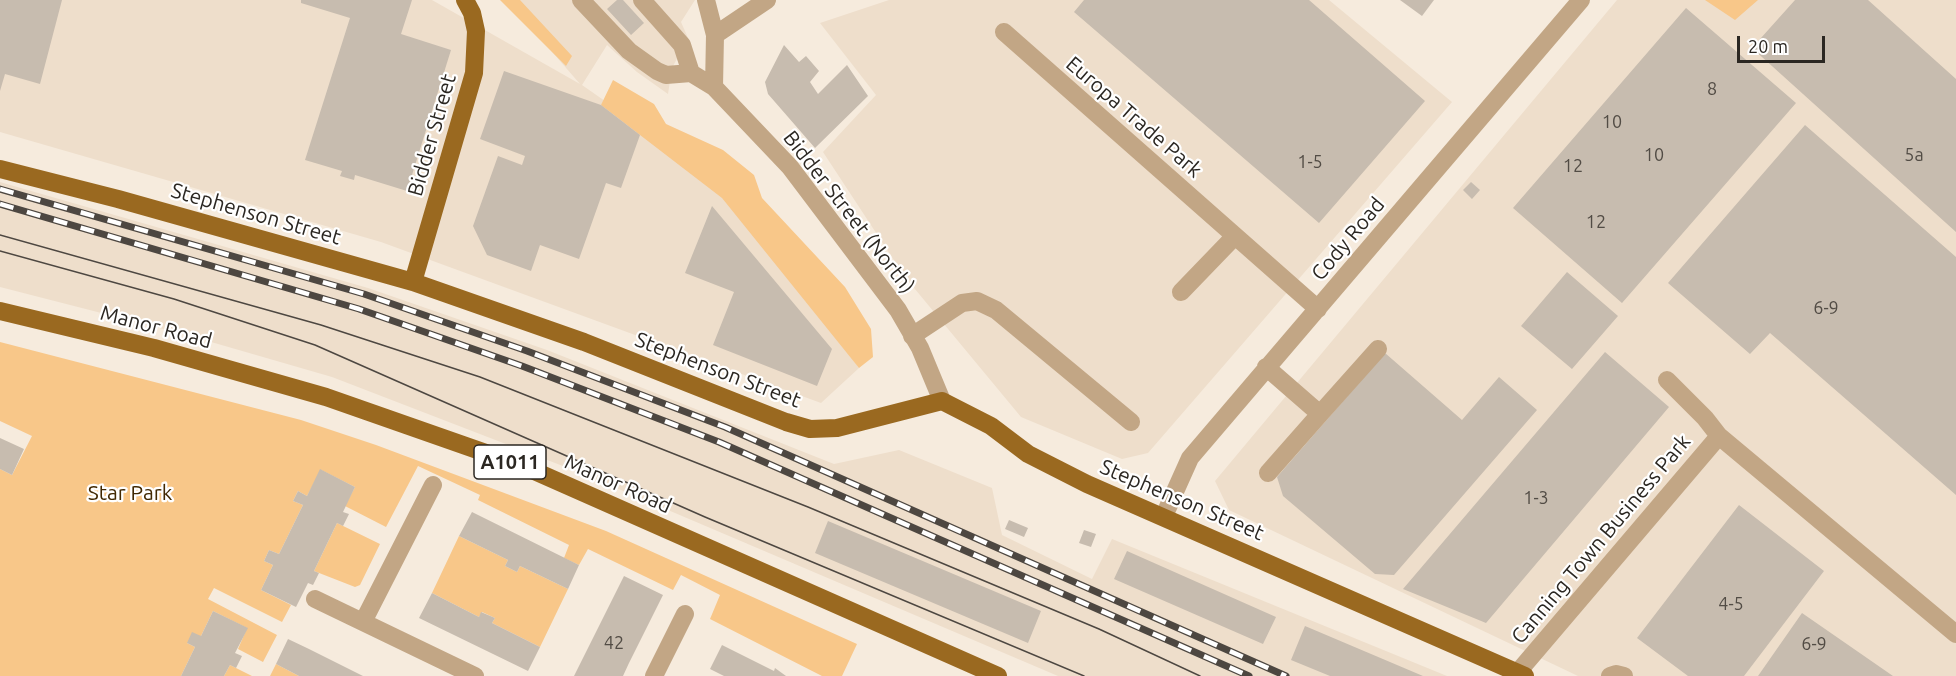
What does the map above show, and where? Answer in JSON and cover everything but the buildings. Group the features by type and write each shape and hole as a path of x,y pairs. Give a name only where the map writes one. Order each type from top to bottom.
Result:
{"main road":[{"name":"Bidder Street","path":"413,282 474,73 476,31 472,13 465,0"},
{"name":"Stephenson Street","path":"0,169 118,198 413,282 584,342 786,422 810,429 837,428 942,401 991,426 1038,459 1087,484 1522,674"},
{"name":"Manor Road","path":"0,310 154,348 326,397 523,466 998,676"}],"street":[{"path":"581,0 629,51 657,71 666,75 691,73 682,45 642,0"},
{"path":"706,0 715,35 714,87"},
{"path":"715,35 767,0"},
{"name":"Cody Road","path":"1164,516 1190,458 1575,2"},
{"name":"Europa Trade Park","path":"1004,32 1318,309"},
{"name":"Bidder Street (North)","path":"691,73 714,87 790,167 872,275 912,336 942,401"},
{"path":"1181,292 1235,236"},
{"path":"912,336 962,303 977,301 996,310 1131,422"},
{"path":"1268,473 1378,349"},
{"path":"1266,367 1320,414"},
{"name":"Canning Town Business Park","path":"1667,380 1705,418 1719,436 1956,634"},
{"name":"Canning Town Business Park","path":"1522,674 1719,436"},
{"path":"363,622 433,484"},
{"path":"315,599 474,676"},
{"path":"654,676 684,614"},
{"path":"1610,676 1616,674 1624,676"}],"shaded area":[{"path":"0,0 432,0 580,84 507,0 695,0 681,22 688,38 672,68 668,94 637,72 607,45 582,85 745,199 859,368 821,403 381,242 0,132"},
{"path":"889,0 1329,0 1452,102 1148,453 1122,459 1021,417 905,277 823,152 876,95 820,23"},
{"path":"1617,0 1956,0 1956,676 1578,676 1229,510 1215,481"},
{"path":"0,182 368,288 547,350 834,464 899,450 992,488 1002,535 1092,579 1112,539 1447,676 1058,676 581,473 332,377 187,335 0,287"}],"green space":[{"path":"500,0 520,0 572,56 566,66"},
{"path":"1705,0 1758,0 1735,20"},
{"path":"613,80 654,104 666,124 723,150 754,175 762,198 845,287 871,329 873,357 859,368 722,198 601,105"},
{"name":"Star Park","path":"0,342 301,420 376,445 606,531 857,644 842,676 822,676 710,619 720,595 681,575 673,590 588,549 579,565 564,558 569,545 478,500 480,495 418,466 386,527 345,506 355,487 321,470 307,496 298,491 293,501 303,505 279,554 269,550 264,561 273,565 261,590 291,605 282,622 214,588 208,599 277,635 263,662 238,649 247,628 213,611 201,636 187,643 195,647 181,676 0,676 0,469 12,475 32,436 0,421"},
{"path":"337,523 380,544 360,585 355,587 314,571"},
{"path":"459,536 508,560 505,566 517,572 520,566 568,589 540,647 492,623 495,618 482,612 479,617 432,593"},
{"path":"276,664 299,676 270,676"},
{"path":"230,665 252,676 224,676"}],"tram line":[{"path":"0,235 321,325 480,377 808,507 1099,629 1200,676"},
{"path":"0,251 174,299 315,345 705,517 1084,676"}],"railway":[{"path":"0,189 364,294 527,351 725,427 1286,676"},
{"path":"0,204 359,309 522,366 719,442 1249,676"}]}
